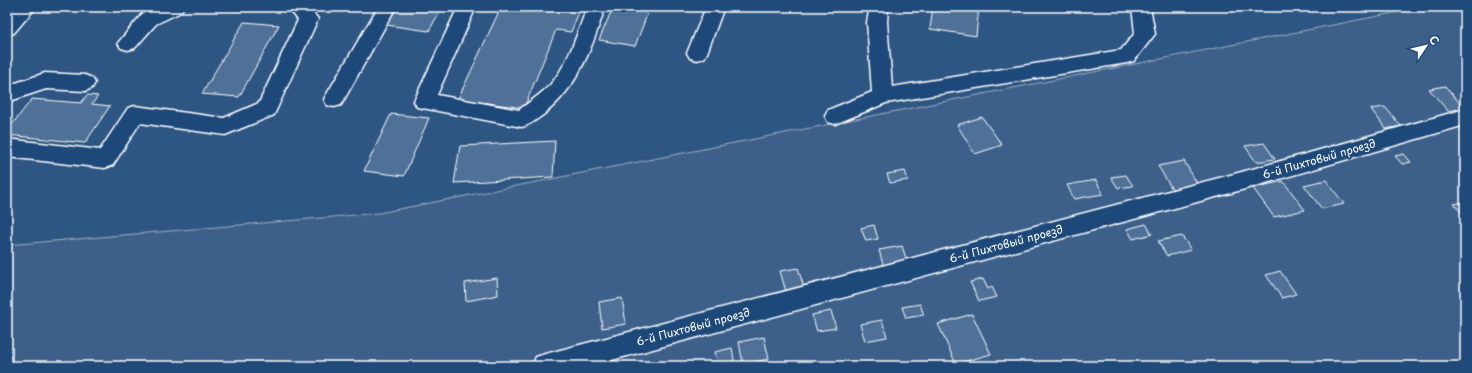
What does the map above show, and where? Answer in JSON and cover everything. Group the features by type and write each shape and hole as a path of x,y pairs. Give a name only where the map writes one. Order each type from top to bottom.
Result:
{"lane":[{"path":"7,28 27,7"},
{"path":"128,43 149,19 174,7"},
{"path":"7,148 105,159 135,114 225,127 267,109 308,19 297,7"},
{"path":"334,99 387,7"},
{"path":"467,7 424,101 522,119 550,98 574,67 596,7"},
{"path":"697,53 715,7"},
{"path":"879,7 877,22 883,96"},
{"path":"835,116 883,96 1127,56 1145,34 1141,7"},
{"path":"7,94 45,81 85,83"},
{"name":"6-й Пихтовый проезд","path":"545,366 1238,182 1465,117"}],"shaded area":[{"path":"7,7 1424,7 379,213 7,245"},
{"path":"1424,7 1465,7 1465,366 7,366 7,245 379,213"}],"building":[{"path":"396,7 442,7 429,31 386,25"},
{"path":"501,7 581,7 571,32 556,30 524,108 458,99"},
{"path":"613,7 650,7 635,46 599,40"},
{"path":"933,7 979,7 976,36 930,29"},
{"path":"244,22 279,25 239,97 202,94"},
{"path":"1445,86 1464,108 1448,111 1429,89"},
{"path":"87,95 98,96 92,104 110,106 85,143 7,135 7,131 32,99 81,103"},
{"path":"1385,107 1401,126 1386,129 1371,109"},
{"path":"391,114 429,118 404,176 364,171"},
{"path":"982,117 1002,145 975,154 957,125"},
{"path":"555,141 553,177 454,183 460,146"},
{"path":"1264,143 1275,159 1256,162 1245,146"},
{"path":"1404,154 1411,162 1402,164 1395,156"},
{"path":"1184,161 1198,185 1172,189 1158,166"},
{"path":"905,171 908,180 890,183 887,174"},
{"path":"1126,175 1133,186 1118,188 1111,177"},
{"path":"1096,180 1103,194 1074,199 1067,185"},
{"path":"1326,180 1344,204 1322,209 1304,185"},
{"path":"1283,181 1305,210 1274,217 1253,188"},
{"path":"1465,202 1465,212 1462,213 1454,204"},
{"path":"1146,224 1152,234 1133,239 1127,229"},
{"path":"874,225 878,239 866,241 861,228"},
{"path":"1182,236 1191,250 1167,256 1158,241"},
{"path":"902,246 908,264 884,268 879,250"},
{"path":"798,268 805,291 787,295 780,271"},
{"path":"1280,271 1296,294 1282,298 1266,275"},
{"path":"497,278 498,295 466,301 465,283"},
{"path":"983,279 988,289 992,287 997,297 979,301 970,282"},
{"path":"622,298 626,324 602,328 599,302"},
{"path":"920,304 924,315 906,318 902,307"},
{"path":"831,311 836,328 817,331 812,315"},
{"path":"972,314 991,354 956,364 938,324"},
{"path":"882,320 887,337 865,341 860,324"},
{"path":"764,337 769,359 743,364 739,342"},
{"path":"732,348 735,366 718,366 715,352"},
{"path":"667,362 667,366 644,366"}]}
